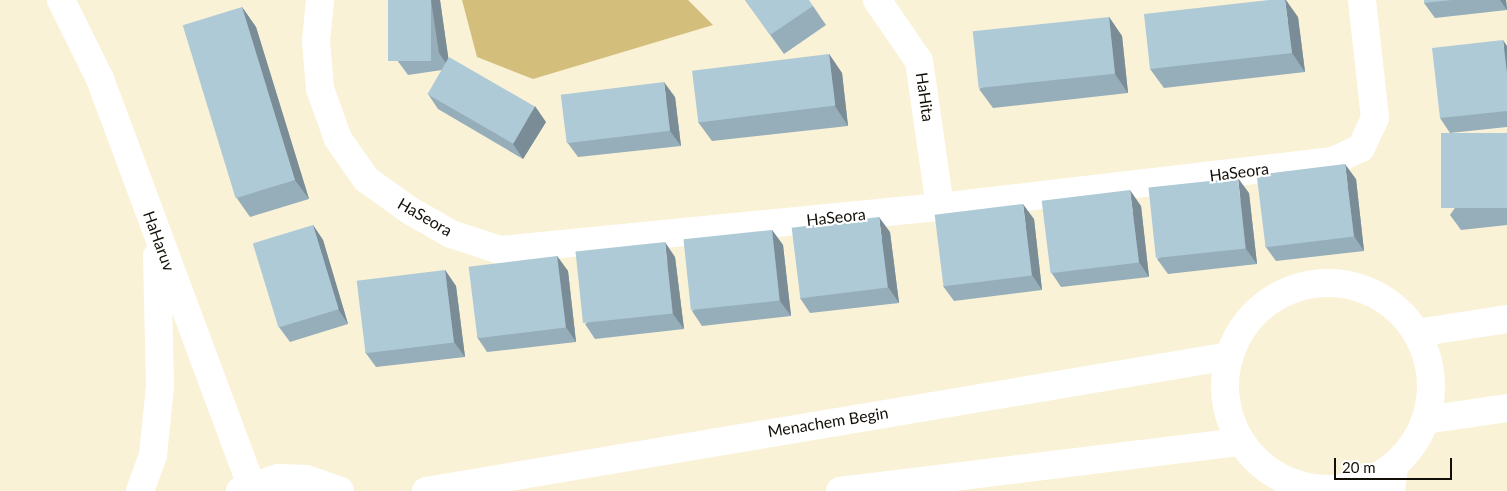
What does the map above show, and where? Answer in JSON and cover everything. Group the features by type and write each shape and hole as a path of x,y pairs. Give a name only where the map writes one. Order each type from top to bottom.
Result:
{"street":[{"name":"HaHaruv","path":"61,0 100,78 245,488"},
{"name":"HaSeora","path":"320,0 316,41 320,89 338,139 366,179 409,210 451,234 500,250 940,207 1333,160 1361,148 1375,118 1362,0"},
{"name":"HaHita","path":"876,0 919,61 940,207"},
{"path":"140,491 154,455 160,386 157,235"},
{"path":"1313,284 1346,284 1378,296 1404,316 1416,333 1423,345 1431,377 1425,420 1416,441 1392,479 1329,490 1295,484 1264,467 1240,442 1227,410 1225,375 1230,356 1234,342 1254,313 1281,294 1313,284"},
{"path":"1416,333 1507,319"},
{"name":"Menachem Begin","path":"426,491 1230,356"},
{"path":"1425,420 1507,408"},
{"path":"840,491 1240,442"},
{"path":"245,488 278,478 306,479 340,491"}],"shaded area":[{"path":"462,0 688,0 713,25 533,79 477,57"}],"building":[{"path":"388,0 431,0 431,61 388,61"},
{"path":"745,0 809,0 813,6 770,35"},
{"path":"1269,0 1285,0 1292,53 1150,69 1144,14"},
{"path":"1424,0 1452,0 1424,3"},
{"path":"242,7 295,180 236,198 183,25"},
{"path":"1109,17 1115,74 979,88 973,31"},
{"path":"1503,40 1507,74 1507,111 1440,118 1432,48"},
{"path":"829,54 835,106 698,122 692,71"},
{"path":"449,57 535,106 513,144 428,94"},
{"path":"664,82 670,131 567,143 561,95"},
{"path":"1441,133 1507,133 1507,208 1441,208"},
{"path":"1345,164 1354,236 1266,247 1257,175"},
{"path":"1238,178 1245,249 1156,258 1148,187"},
{"path":"1130,190 1139,262 1051,273 1042,201"},
{"path":"1023,204 1032,275 943,286 935,215"},
{"path":"879,217 888,287 800,298 792,228"},
{"path":"313,225 339,309 278,328 253,243"},
{"path":"772,230 779,301 691,310 683,239"},
{"path":"665,242 673,314 583,323 575,251"},
{"path":"557,256 566,327 477,338 469,267"},
{"path":"445,270 454,342 366,353 357,281"}]}
